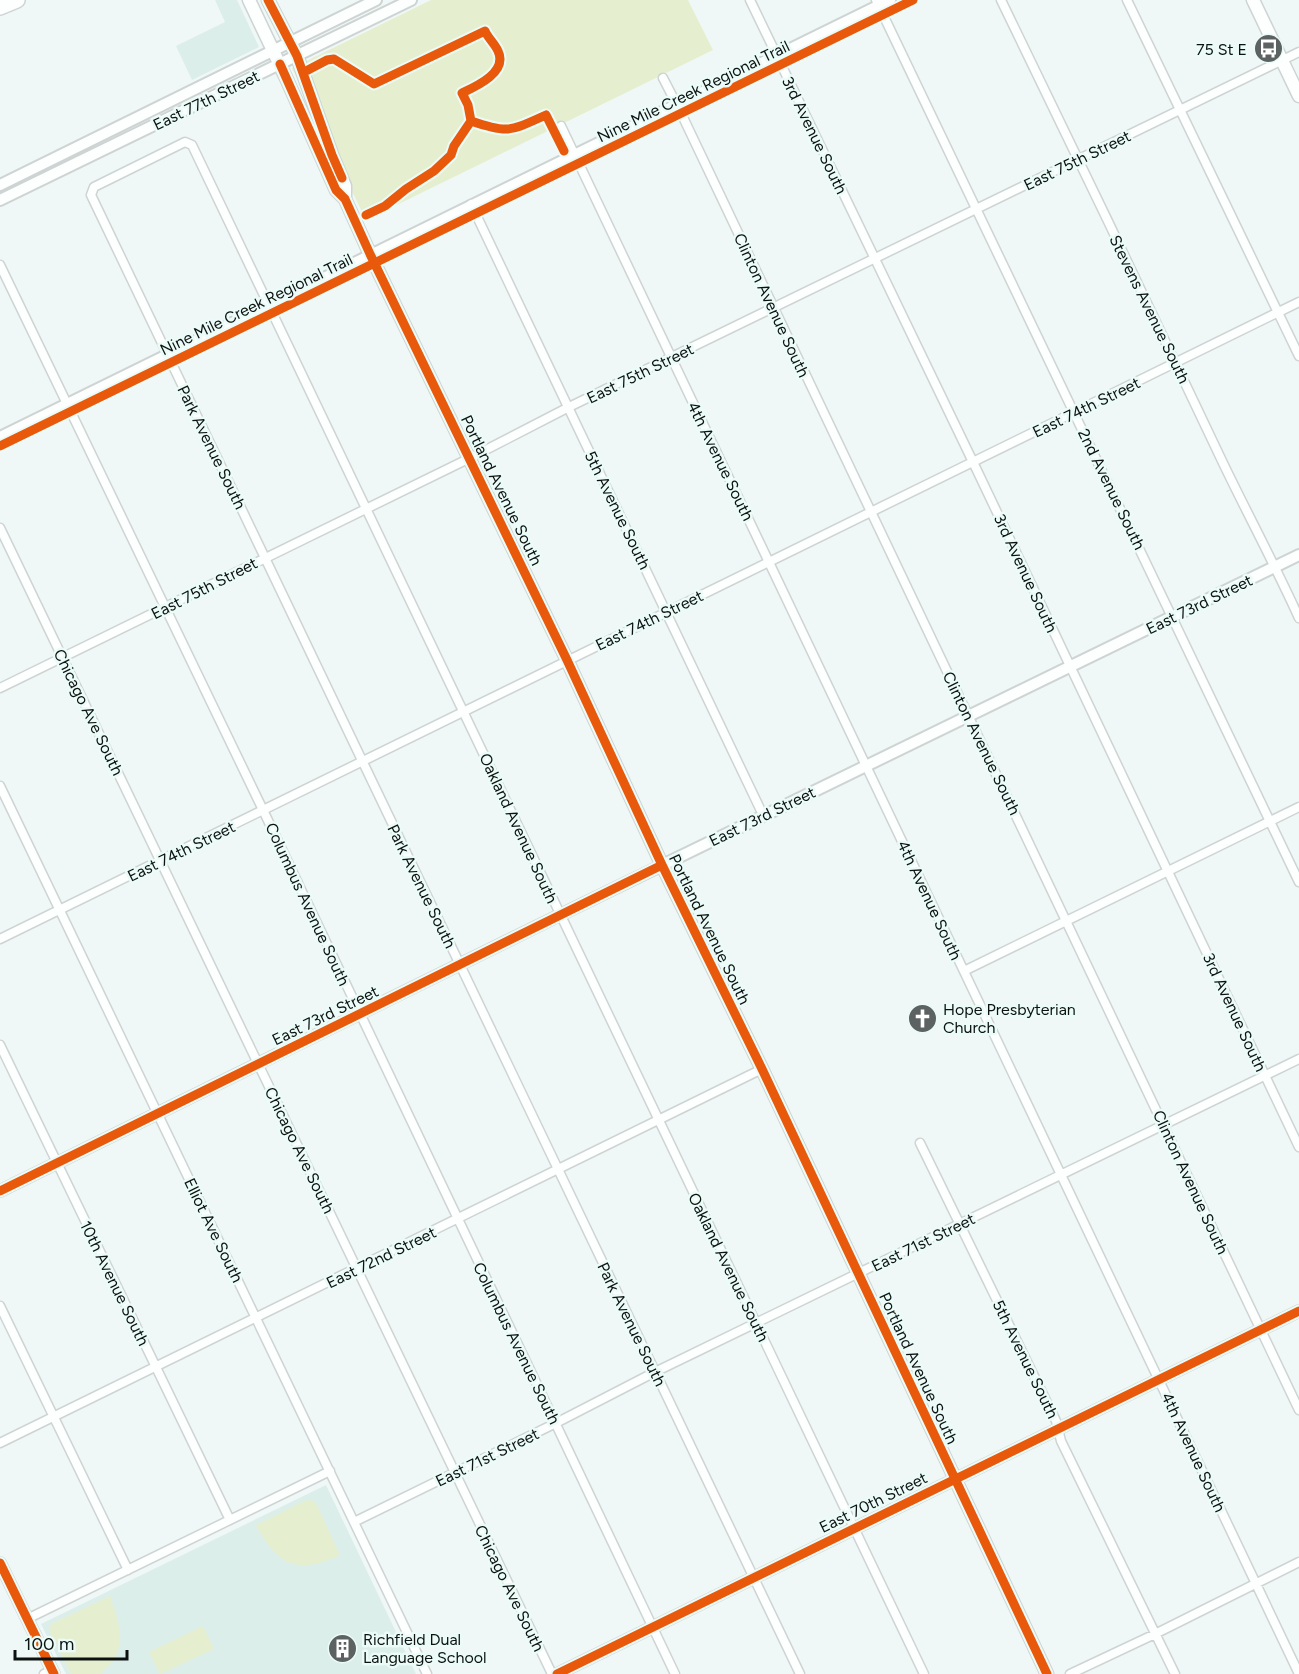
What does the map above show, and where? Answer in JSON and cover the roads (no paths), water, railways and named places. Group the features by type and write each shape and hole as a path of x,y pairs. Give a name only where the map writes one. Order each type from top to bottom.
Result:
{"highway":[{"path":"0,7 17,0"}],"main road":[{"name":"Portland Avenue South","path":"249,0 336,190 345,199 567,660 662,865 762,1069 1047,1674"},
{"name":"Portland Avenue South","path":"268,0 297,56 345,186 345,199"},
{"path":"1253,0 1299,96"}],"street":[{"name":"East 77th Street","path":"0,186 374,0"},
{"name":"East 77th Street","path":"0,200 411,0"},
{"name":"3rd Avenue South","path":"750,0 1299,1147"},
{"path":"0,437 471,204 677,105 877,3 890,0"},
{"name":"Stevens Avenue South","path":"1001,0 1225,466 1276,566 1299,618"},
{"path":"1127,0 1299,356"},
{"name":"2nd Avenue South","path":"877,3 1299,882"},
{"name":"East 75th Street","path":"0,688 165,609 569,407 1299,52"},
{"name":"Clinton Avenue South","path":"663,78 1299,1410"},
{"name":"4th Avenue South","path":"561,126 1299,1674"},
{"name":"Oakland Avenue South","path":"91,195 94,187 99,184 185,142 192,145 924,1674"},
{"name":"Park Avenue South","path":"91,195 800,1674"},
{"name":"5th Avenue South","path":"471,204 763,815"},
{"name":"Columbus Avenue South","path":"0,265 675,1674"},
{"name":"East 74th Street","path":"0,939 1299,302"},
{"name":"Chicago Ave South","path":"0,528 552,1674"},
{"name":"East 73rd Street","path":"0,1191 763,815 1299,555"},
{"name":"Elliot Ave South","path":"0,786 427,1674"},
{"path":"964,971 1299,807"},
{"name":"10th Avenue South","path":"0,1045 230,1520"},
{"name":"East 71st Street","path":"354,1522 655,1372 1299,1059"},
{"name":"East 72nd Street","path":"0,1443 762,1069"},
{"name":"5th Avenue South","path":"920,1143 1056,1421 1061,1441 1175,1674"},
{"path":"0,1306 128,1570"},
{"name":"East 70th Street","path":"557,1674 1299,1311"},
{"path":"27,1619 330,1471"},
{"path":"1070,1674 1299,1562"},
{"path":"0,1563 50,1673"}],"place":[{"name":"75 St E","path":"1268,49"},
{"name":"Hope Presbyterian Church","path":"922,1018"},
{"name":"Richfield Dual Language School","path":"342,1648"}]}
